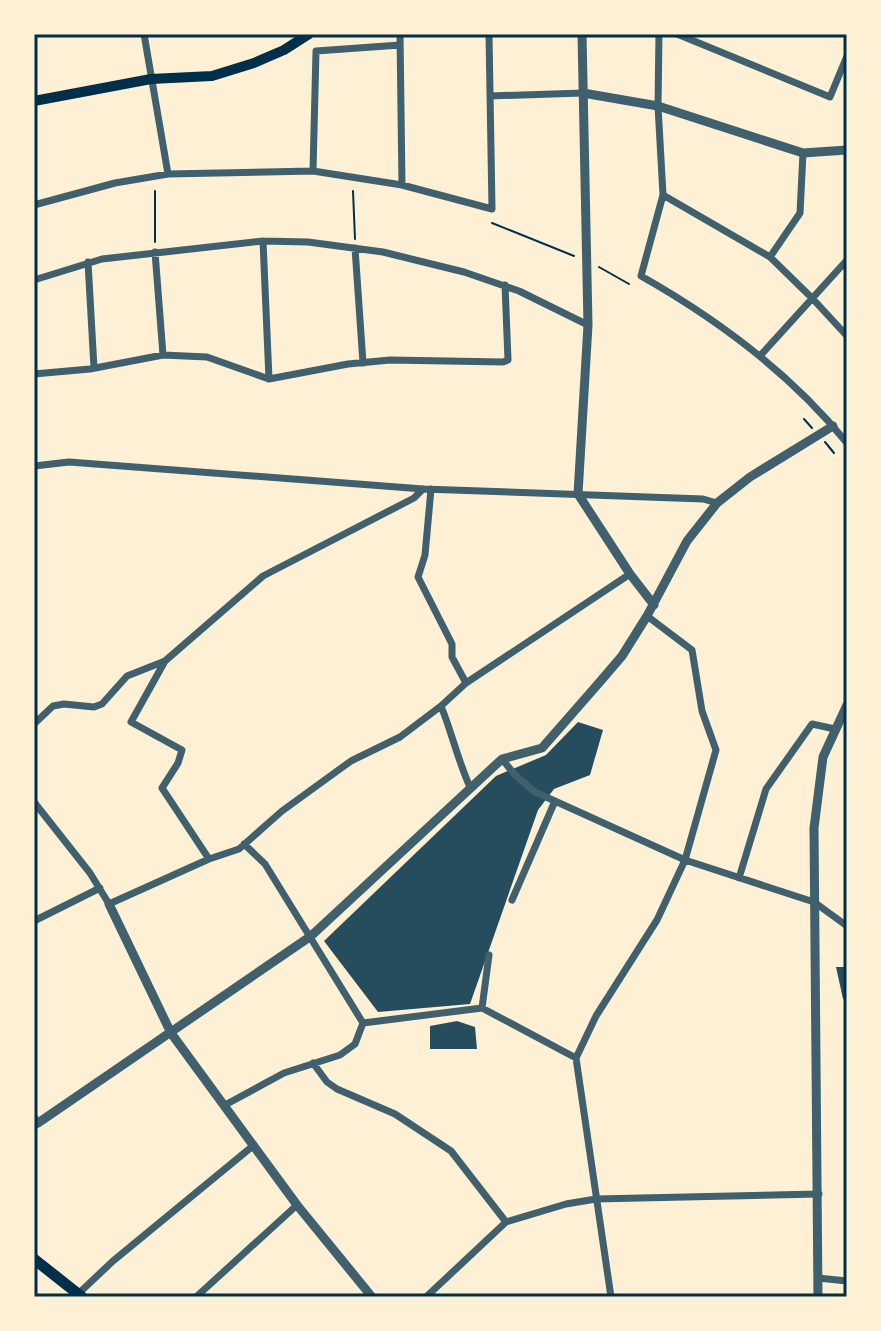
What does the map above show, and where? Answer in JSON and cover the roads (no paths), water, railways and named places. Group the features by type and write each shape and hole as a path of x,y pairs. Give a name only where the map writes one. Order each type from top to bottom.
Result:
{"main road":[{"path":"34,101 151,79 212,76 254,63 284,50 309,34"},
{"path":"34,1259 80,1295"}],"street":[{"path":"144,34 168,174"},
{"path":"400,34 402,185"},
{"path":"34,205 115,183 168,174 313,171 402,185 492,209 489,34"},
{"path":"582,34 588,325 578,494 654,605"},
{"path":"659,34 658,106 663,195 641,276 680,298 760,356 800,392 847,443"},
{"path":"677,34 830,97 847,56"},
{"path":"313,171 316,51 400,45"},
{"path":"490,96 583,93 658,106 803,153 847,150"},
{"path":"770,257 800,213 803,153"},
{"path":"663,195 770,257 847,336"},
{"path":"34,280 88,262 155,252 263,241 308,242 355,248 451,268 505,285 588,325"},
{"path":"263,241 269,379"},
{"path":"355,248 363,363"},
{"path":"155,252 163,355"},
{"path":"760,356 847,260"},
{"path":"88,262 94,368"},
{"path":"34,374 94,368 163,355 207,357 269,379 363,363 508,360 505,285"},
{"path":"35,1122 311,936 502,759 542,748 622,656 654,605 687,541 717,503 750,477 833,426"},
{"path":"34,466 69,462 427,489 703,499 717,503"},
{"path":"34,724 53,706 94,707 102,704 127,676 165,661 263,576 427,489"},
{"path":"427,489 425,555 418,577 452,644 452,657 466,683"},
{"path":"109,904 209,859 239,849 282,811 351,761 400,737 466,683 630,574"},
{"path":"611,1297 576,1058 596,1016 657,920 685,860 716,750 702,711 692,650 647,616"},
{"path":"165,661 131,722 182,750 178,763 162,788 209,859"},
{"path":"818,1297 814,828 823,757 847,705"},
{"path":"441,706 470,787"},
{"path":"739,878 771,781 812,724 835,729"},
{"path":"502,759 535,792 685,860 814,902 847,926"},
{"path":"512,900 555,801"},
{"path":"34,802 100,888 171,1033 297,1205 369,1295"},
{"path":"244,844 265,864 363,1023"},
{"path":"34,921 100,888"},
{"path":"482,1008 489,955"},
{"path":"363,1023 482,1008 576,1058"},
{"path":"225,1105 264,1082 340,1055 352,1047 363,1023"},
{"path":"313,1063 327,1082 337,1089 395,1114 451,1151 506,1222"},
{"path":"80,1295 113,1261 254,1145"},
{"path":"426,1297 506,1222 566,1204 596,1199 819,1194"},
{"path":"196,1297 297,1205"},
{"path":"818,1278 847,1281"}]}
